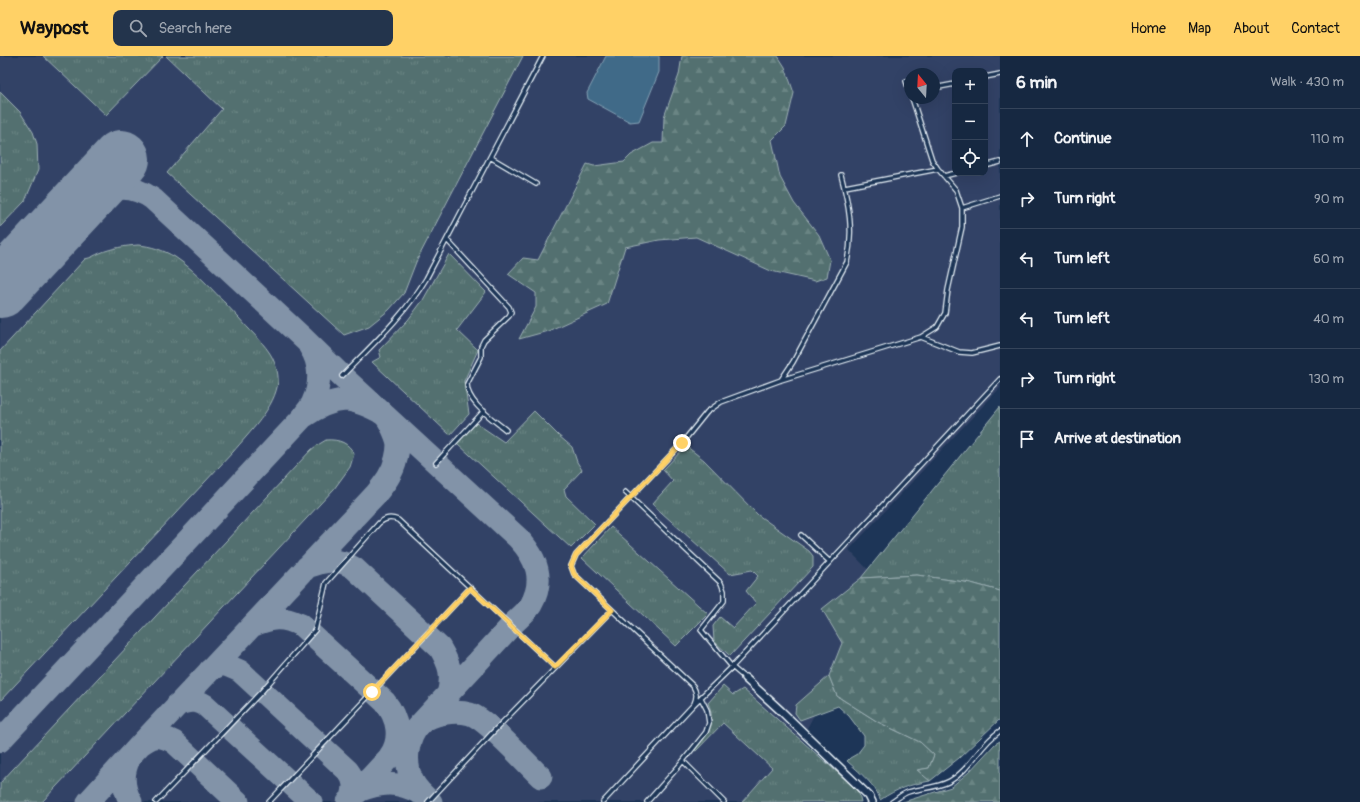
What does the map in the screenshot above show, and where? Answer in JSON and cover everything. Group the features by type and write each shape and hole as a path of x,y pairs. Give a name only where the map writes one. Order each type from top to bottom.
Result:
{"street":[{"path":"745,678 869,796 872,802"}],"lane":[{"path":"342,376 416,297 543,56"},
{"path":"988,76 1000,74"},
{"path":"940,87 952,85"},
{"path":"694,704 696,693 693,686 574,574 571,566 576,555 682,443 707,412 721,402 781,380 921,337 936,327 945,313 948,290 962,227 962,208 956,190 932,160 914,104"},
{"path":"490,157 536,184"},
{"path":"988,165 1000,162"},
{"path":"844,187 938,169"},
{"path":"944,176 952,174"},
{"path":"781,380 793,362 847,262 851,246 851,229 841,175"},
{"path":"962,208 1000,196"},
{"path":"447,240 509,307 511,312 509,316 484,340 481,346 481,357 467,384 467,389 472,401 506,430"},
{"path":"921,337 959,352 972,353 1000,346"},
{"path":"603,802 694,704 732,667 1000,379"},
{"path":"436,463 484,411"},
{"path":"625,492 721,583 724,591 724,601 701,630 732,667 745,678"},
{"path":"156,802 262,691 315,630 326,583 379,523 385,519 390,518 398,520 555,667"},
{"path":"801,536 830,562"},
{"path":"269,802 470,588"},
{"path":"428,802 555,667 612,610"},
{"path":"647,802 706,732 709,723 707,710 701,698"},
{"path":"892,802 906,793 950,781 962,771 992,736 1000,731"},
{"path":"683,761 724,802"}],"shaded area":[{"path":"0,56 1000,56 1000,388 849,550 883,585 805,732 802,753 853,802 0,802"},
{"path":"606,56 659,56 659,72 639,121 630,122 588,99 587,93"}],"green space":[{"path":"43,56 163,56 106,115"},
{"path":"166,56 523,56 416,262 404,293 389,310 369,326 344,335 167,173 222,109"},
{"path":"682,56 778,56 785,67 794,93 786,126 772,140 780,177 794,203 819,235 830,260 827,277 815,281 771,271 696,237 659,240 625,247 607,304 548,331 519,339 536,307 536,293 508,274 523,258 538,260 587,164 594,166 624,162 631,155 653,143 663,143 664,117 679,75"},
{"path":"0,92 20,112 33,132 37,144 38,170 25,201 0,227"},
{"path":"138,245 148,246 166,252 184,263 201,278 259,339 271,355 276,366 278,381 276,391 272,401 260,420 233,452 0,701 0,351 85,259 105,251"},
{"path":"449,254 486,292 457,330 478,350 464,381 469,414 450,435 372,362 381,357 379,350 408,320 423,300"},
{"path":"1000,407 1000,591 971,583 917,575 861,578"},
{"path":"534,411 572,447 577,462 582,470 564,489 566,496 595,524 571,548 457,443 476,423 504,442"},
{"path":"326,440 343,442 352,450 354,454 350,467 334,489 42,802 0,802 0,783 311,450"},
{"path":"686,446 704,460 758,515 809,551 813,556 813,567 730,656 714,641 713,626 720,617 733,628 756,603 746,591 758,576 752,570 730,574 652,504 673,481 663,470"},
{"path":"611,527 708,614 676,646 582,558"},
{"path":"917,575 971,583 1000,591 1000,719 959,758 930,781 917,770 929,768 934,755 920,742 878,722 837,696 829,676 842,643 822,609 861,578"},
{"path":"829,676 837,696 878,722 920,742 934,755 929,768 918,770 930,781 904,788 880,800 871,784 847,761 857,754 864,745 864,736 849,716 838,706 800,720 795,713 796,705"},
{"path":"723,686 733,695 743,689 846,780 859,793 861,802 742,802 772,768 723,723 696,751 694,750 706,733 711,722 708,703"},
{"path":"1000,741 1000,802 903,802 951,787 969,772 995,744"}],"taxiway":[{"path":"76,208 95,196 114,189 133,189 153,199 518,538 530,553 534,561 537,570 538,587 529,608 513,623 348,802"},
{"path":"88,802 376,494 393,469 398,444 388,419 379,412 359,403 345,400 323,406 303,417 311,406 316,395 319,374 314,353 310,347"},
{"path":"0,741 303,417"},
{"path":"307,567 319,563 336,561 342,562 354,568 440,648 450,670 450,688 448,695"},
{"path":"252,626 271,619 288,620 301,625 385,702 393,715 397,729 396,743 390,756"},
{"path":"210,670 220,665 226,665 240,671 348,771 354,784 352,797"},
{"path":"177,705 191,701 205,705 311,802"},
{"path":"431,802 419,790 410,775 408,767 409,744 415,730 420,724 430,717 444,713 458,712 470,714 477,718 496,732 541,777"},
{"path":"140,745 149,739 156,737 174,742 238,802"},
{"path":"130,757 124,774 124,780 126,791 131,802"},
{"path":"358,792 375,786 389,784 404,786 420,793"}],"runway":[{"path":"0,289 121,159"}],"route":[{"path":"372,692 470,588 555,667 612,610 574,574 571,566 576,555 682,443"}]}
